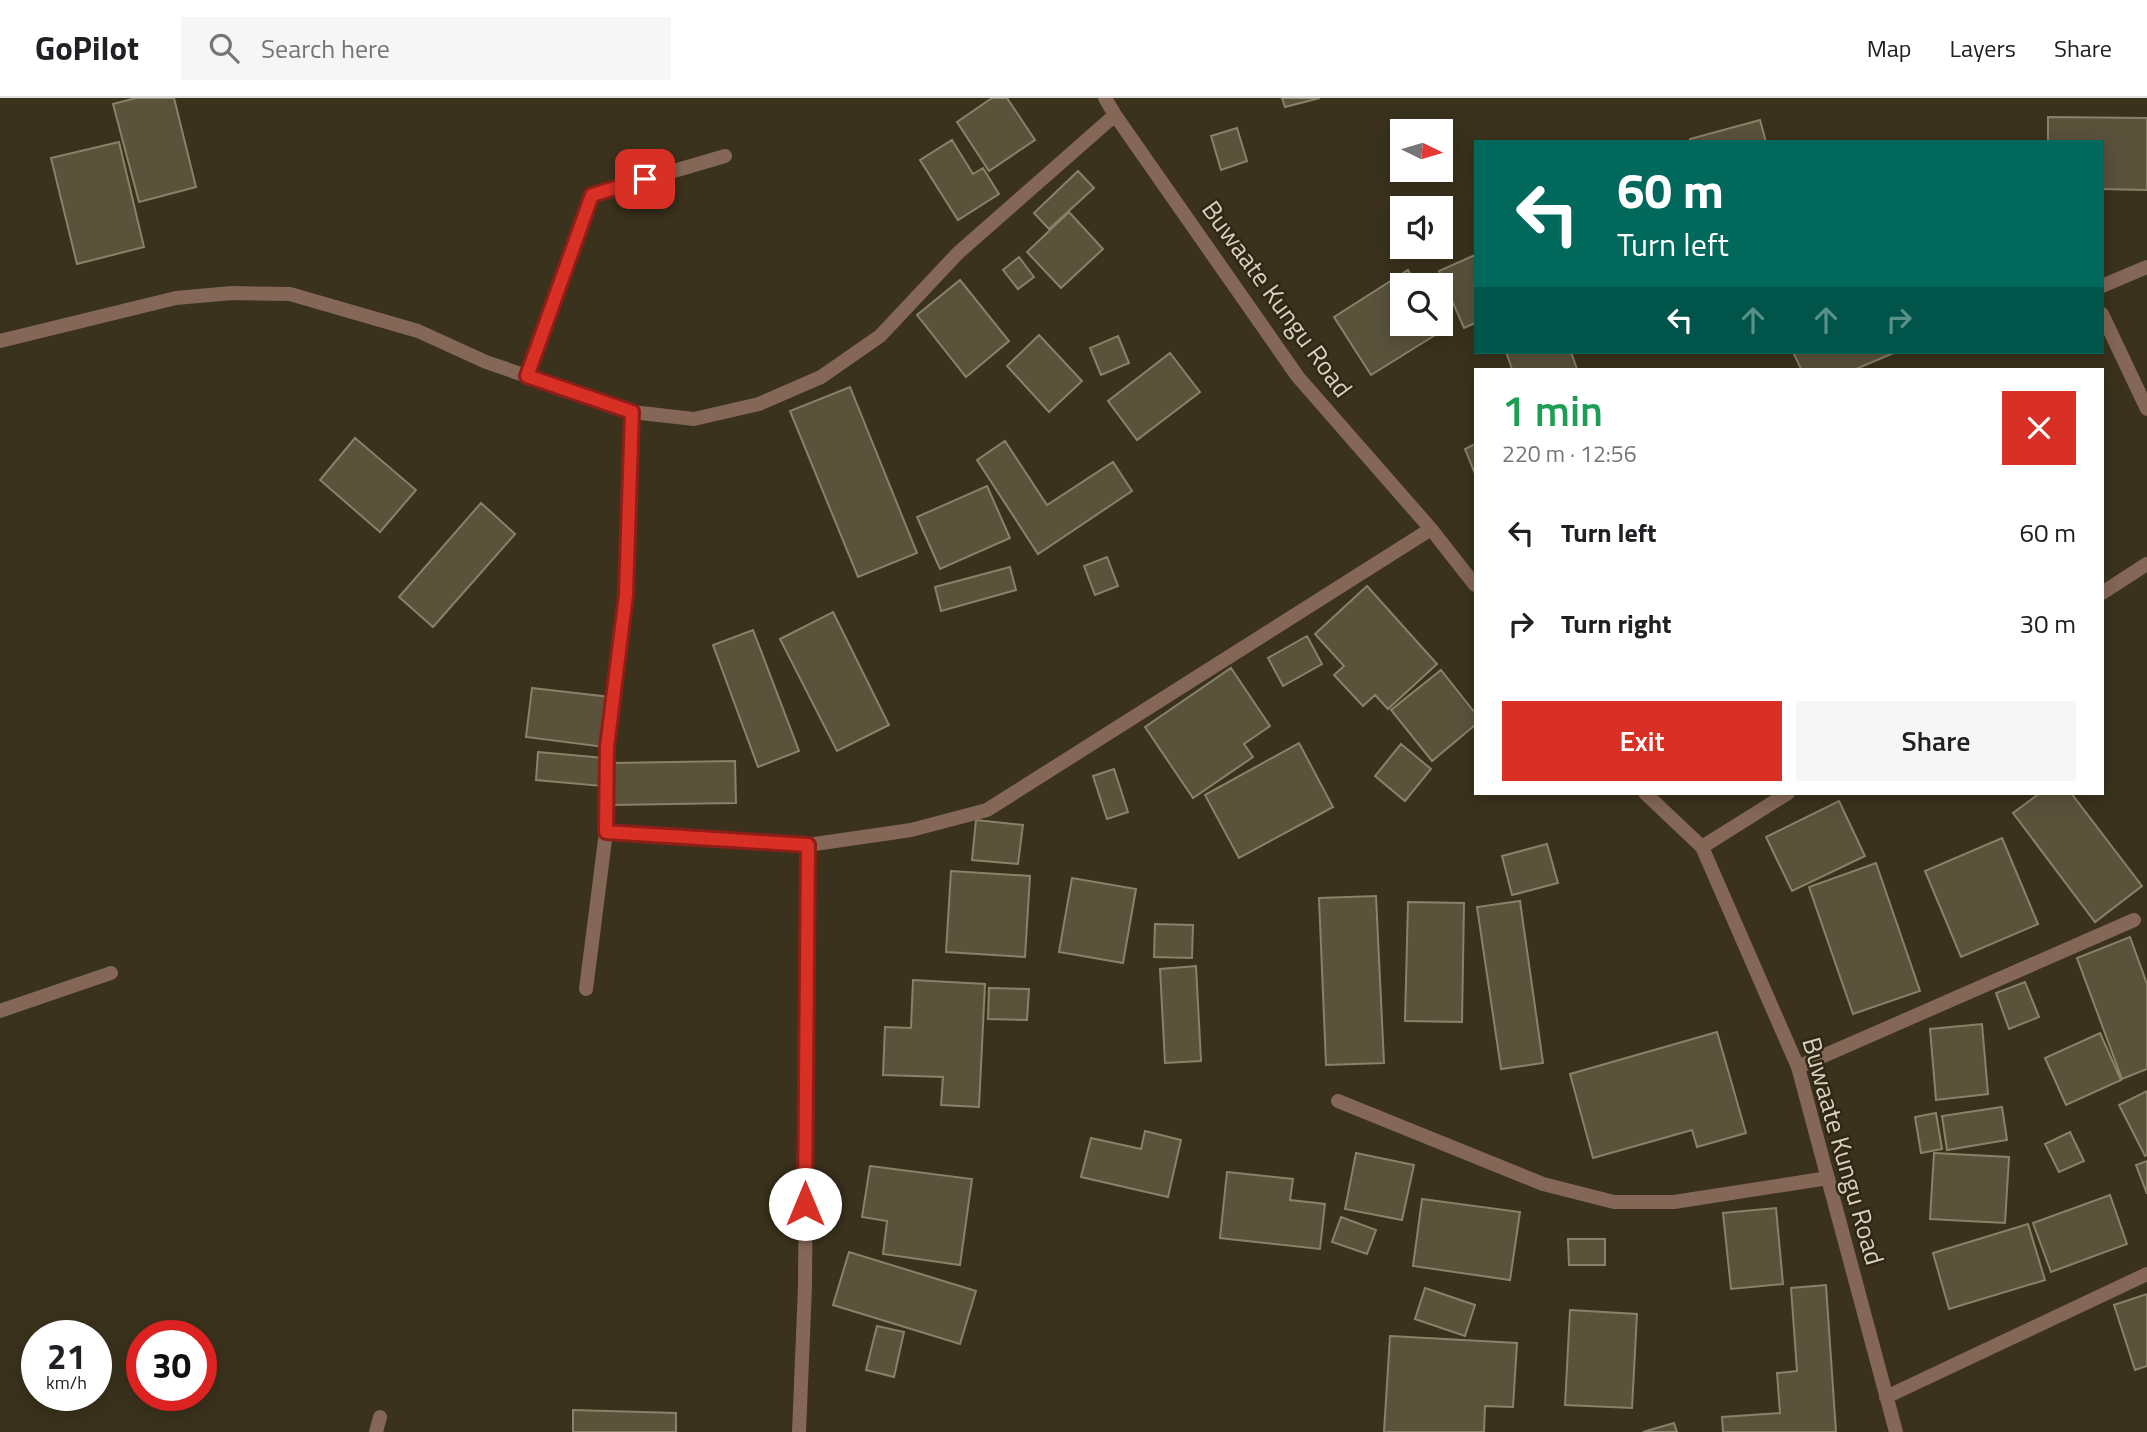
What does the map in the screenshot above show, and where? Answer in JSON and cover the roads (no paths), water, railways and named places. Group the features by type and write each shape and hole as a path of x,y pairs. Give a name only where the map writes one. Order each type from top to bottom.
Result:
{"street":[{"name":"Buwaate Kungu Road","path":"1105,98 1298,377 1431,529 1474,584"},
{"path":"0,341 176,298 232,293 290,294 418,331 486,362 632,412 694,419 759,404 821,377 880,336 958,253 1115,115"},
{"path":"527,376 592,195 725,156"},
{"path":"2104,285 2147,267"},
{"path":"2104,318 2147,410"},
{"path":"586,989 606,832 607,747 626,595 632,412"},
{"path":"606,832 808,845 911,830 987,810 1431,529"},
{"path":"2104,592 2147,564"},
{"name":"Buwaate Kungu Road","path":"1647,795 1702,847 1798,1067 1896,1432"},
{"path":"1702,847 1785,795"},
{"path":"799,1432 805,1287 808,845"},
{"path":"1798,1067 2134,920"},
{"path":"0,1011 111,973"},
{"path":"1338,1101 1543,1184 1614,1202 1674,1202 1828,1178"},
{"path":"1886,1398 2147,1274"},
{"path":"376,1432 380,1417"}]}
